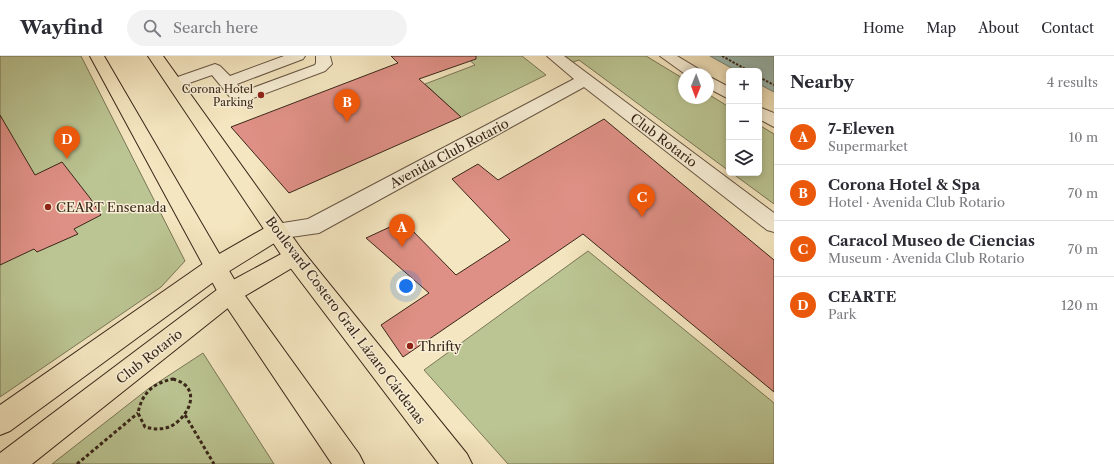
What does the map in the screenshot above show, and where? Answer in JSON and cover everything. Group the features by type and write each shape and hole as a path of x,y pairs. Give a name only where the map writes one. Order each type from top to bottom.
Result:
{"main road":[{"path":"97,56 230,293 349,464"},
{"name":"Boulevard Costero Gral. Lázaro Cárdenas","path":"155,56 294,256 457,464"},
{"path":"0,421 215,268 277,231"},
{"name":"Club Rotario","path":"9,464 230,293 294,256"}],"street":[{"path":"200,56 215,69 236,93 248,95 320,68 324,64 323,56"},
{"path":"226,83 298,56"},
{"name":"Club Rotario","path":"554,56 774,224"},
{"path":"666,56 686,68"},
{"path":"175,83 215,69"},
{"name":"Avenida Club Rotario","path":"277,231 312,227 585,80"},
{"path":"714,85 726,92"},
{"path":"762,114 774,121"},
{"name":"Avenida Club Rotario","path":"294,256 312,227"}],"path":[{"path":"722,56 744,68"},
{"path":"762,79 774,85"},
{"path":"172,379 180,381 190,391 191,398 184,415 169,427 152,430 145,427 140,421 138,413 141,401 148,389 156,384 172,379"},
{"path":"77,464 138,413"},
{"path":"184,415 214,464"}],"green space":[{"path":"0,56 81,56 185,261 161,287 0,397"},
{"path":"465,56 522,56 546,75 461,117 425,84 475,65"},
{"path":"551,56 646,56 678,75 678,104 714,104 714,98 726,105 726,169 579,60 564,65"},
{"path":"762,127 774,134 774,204 736,176 762,176"},
{"path":"588,251 774,403 774,464 508,464 424,370"},
{"path":"203,353 274,464 52,464 148,389"}],"water":[{"path":"710,56 774,56 774,92 762,86 762,68 732,68"}],"building":[{"path":"391,56 476,56 476,59 419,79 461,117 289,193 231,127 398,63"},
{"name":"CEART Ensenada","path":"0,115 35,175 62,162 90,198 101,215 74,229 78,234 37,252 34,249 0,265"},
{"path":"604,119 774,260 774,392 583,234 403,357 381,325 429,293 366,238 403,221 456,275 510,240 452,179 478,164 498,180"}],"place":[{"name":"Corona Hotel Parking","path":"261,95"},
{"name":"Corona Hotel & Spa","path":"347,122"},
{"name":"CEARTE","path":"67,159"},
{"name":"CEART Ensenada","path":"48,207"},
{"name":"Caracol Museo de Ciencias","path":"642,217"},
{"name":"7-Eleven","path":"402,247"},
{"name":"Thrifty","path":"410,346"}]}
